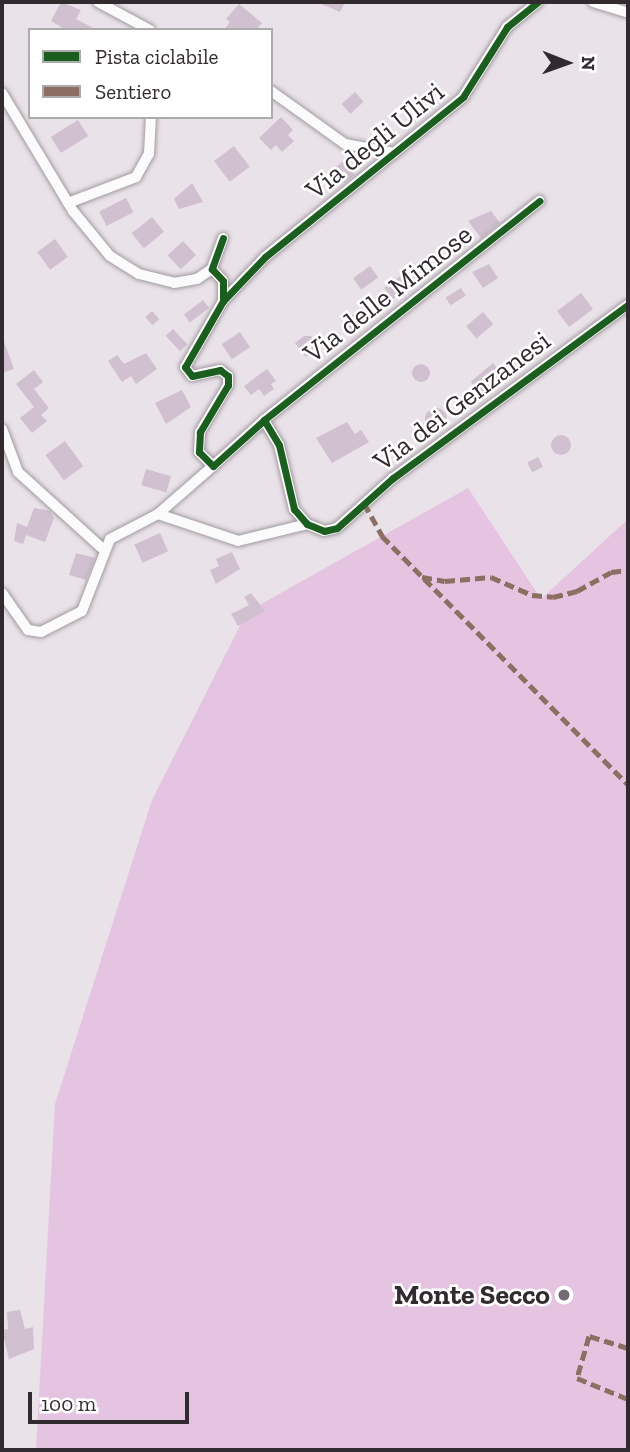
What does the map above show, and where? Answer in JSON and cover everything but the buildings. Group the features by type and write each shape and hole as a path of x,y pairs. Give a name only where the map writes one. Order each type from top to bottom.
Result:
{"street":[{"path":"98,2 151,28"},
{"name":"Via degli Ulivi","path":"213,466 201,455 198,440 228,385 229,376 220,370 192,376 185,367 223,301 265,257 463,97 481,75 507,27 538,2"},
{"path":"593,2 628,13"},
{"path":"273,92 340,142 394,153"},
{"path":"2,93 68,203 104,250 139,274 183,283 212,269 223,238"},
{"path":"68,203 121,186 140,173 150,151 150,119"},
{"name":"Via delle Mimose","path":"103,549 119,533 158,514 264,420 539,201"},
{"path":"212,269 223,281 223,301"},
{"name":"Via dei Genzanesi","path":"307,524 324,531 337,528 414,462 628,305"},
{"path":"158,514 238,541 307,524 292,504 281,450 264,420"},
{"path":"2,429 18,472 103,549 82,611 45,631 28,630 2,593"}],"shaded area":[{"path":"468,488 541,599 628,519 628,1450 36,1450 55,1104 152,800 247,612"}],"marked path":[{"path":"364,503 382,536 628,785"},
{"path":"422,577 445,581 491,577 532,595 553,597 577,591 611,572 628,570"},
{"path":"628,1348 589,1336 577,1378 628,1399"}],"cycle path":[{"path":"223,301 265,257 463,97 507,27 538,2"},
{"path":"264,420 539,201"},
{"path":"223,238 212,269 223,281 223,301 185,367 192,376 220,370 228,376 228,385 200,432 199,452 213,466 264,420 279,445 294,509 307,524 324,531 337,528 393,478 628,305"}],"place":[{"name":"Monte Secco","path":"564,1295"}]}
